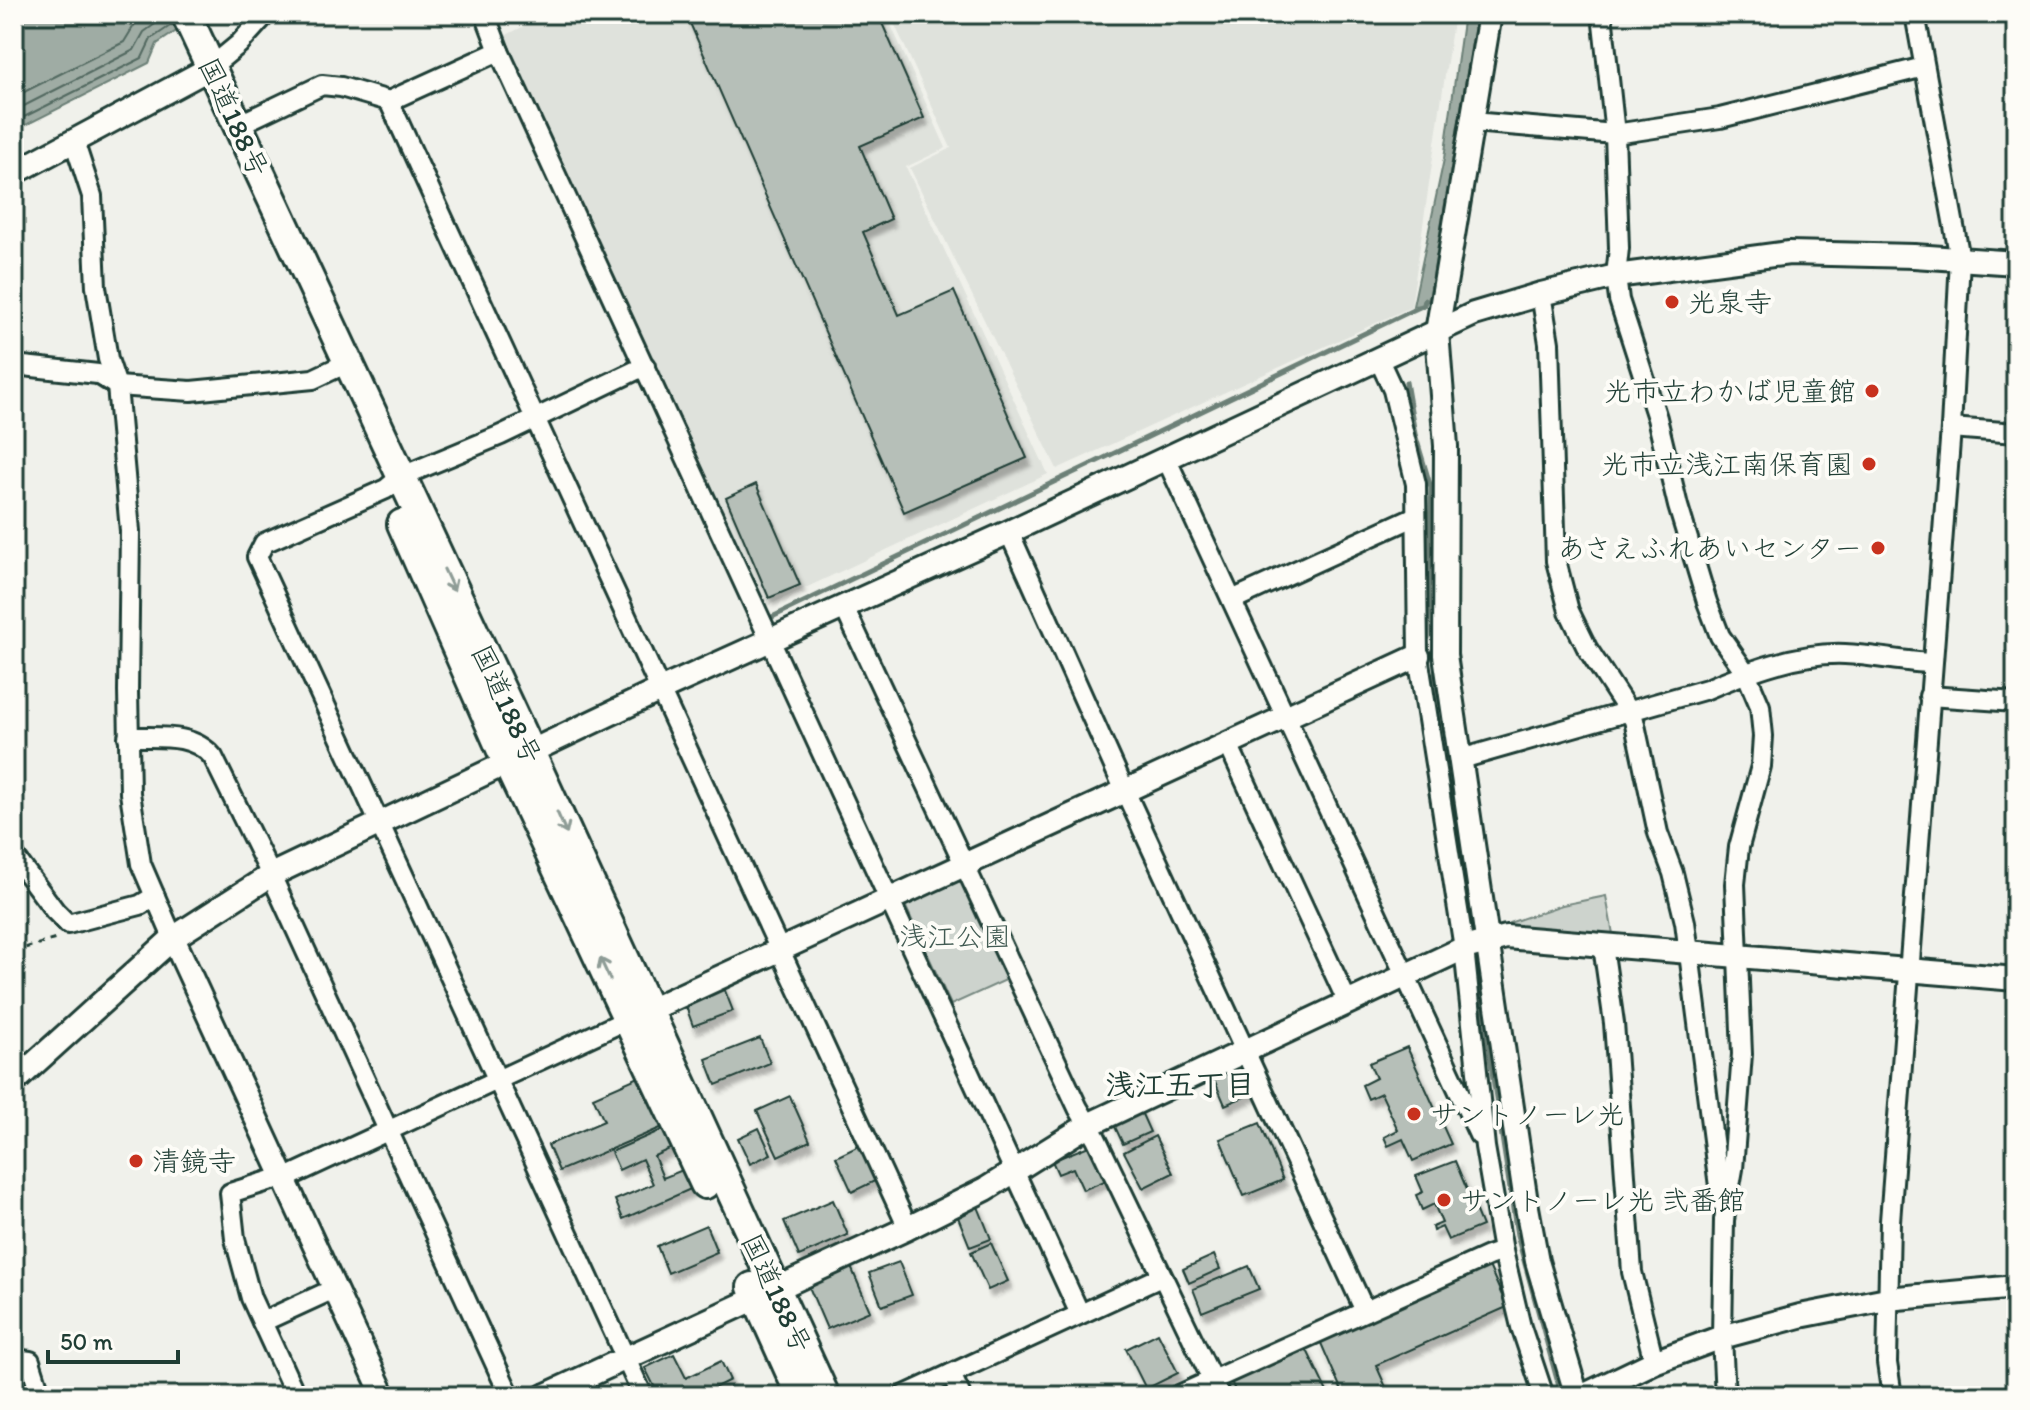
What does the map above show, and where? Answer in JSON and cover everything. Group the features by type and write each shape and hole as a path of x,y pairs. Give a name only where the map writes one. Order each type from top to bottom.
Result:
{"highway":[{"name":"国道188号","path":"169,14 238,125 340,367"},
{"name":"国道188号","path":"186,14 200,64 766,1294 825,1396"},
{"name":"国道188号","path":"766,1294 801,1396"}],"street":[{"path":"14,173 239,44 266,14"},
{"path":"485,14 499,51 1080,1314"},
{"path":"1490,14 1437,332 1446,446 1445,655 1537,1261 1580,1396 1654,1362 1722,1337 1800,1316 1887,1299 2016,1287"},
{"path":"1602,14 1615,134 1619,248 1616,276 1619,300 1657,418 1678,506 1707,602 1720,636 1746,673 1760,706 1763,736 1761,766 1738,859 1735,884 1742,1054 1733,1169 1724,1220"},
{"path":"1892,1396 1887,1363 1887,1299 1908,970 1951,428 1960,259 1915,14"},
{"path":"238,125 322,85 341,87 389,101 499,51"},
{"path":"1472,122 1615,134 1720,118 1924,67"},
{"path":"389,101 908,1228"},
{"path":"74,141 92,196 96,287 108,359 117,386 130,531 130,793 141,864 384,1396"},
{"path":"14,1082 173,938 271,875 660,690 1009,532 1474,314 1616,276 1789,253 2016,263"},
{"path":"1541,294 1549,343 1556,561 1569,611 1587,648 1634,720 1658,833 1673,873 1685,922 1724,1220 1722,1337 1725,1396"},
{"path":"1379,360 1393,390 1416,484 1418,656 1464,948 1485,1147 1503,1251 1521,1327 1544,1396"},
{"path":"14,365 98,374 117,386 191,391 313,379 340,367"},
{"path":"643,1396 257,557 264,543 645,366"},
{"path":"1951,428 2016,433"},
{"path":"1166,458 1485,1147"},
{"path":"1232,600 1416,516"},
{"path":"1009,532 1365,1311"},
{"path":"844,607 964,865 1216,1388"},
{"path":"1461,759 1815,655 1844,654 1931,663"},
{"path":"296,1396 251,1298 235,1239 230,1193 284,1179 1418,656 1445,655"},
{"path":"1929,696 2016,702"},
{"path":"128,737 185,738 207,750 213,757 271,875 510,1396"},
{"path":"1228,744 1348,1003"},
{"path":"14,856 68,924 140,905 155,896"},
{"path":"544,1396 908,1228 986,1189 1088,1125 1245,1049 1464,948 1489,940 1506,937 2016,979"},
{"path":"1603,946 1614,1023 1632,1272 1654,1362"},
{"path":"1177,1396 1216,1388 1365,1311 1503,1251"},
{"path":"903,1396 1161,1277"},
{"path":"262,1322 336,1288"},
{"path":"14,1359 30,1361 41,1396"},
{"path":"951,1374 961,1396"}],"shaded area":[{"path":"547,14 886,14 946,148 906,167 1048,474 767,606 501,38"},
{"path":"890,14 1454,14 1411,307 1057,469 910,168 951,148"}],"green space":[{"name":"浅江公園","path":"964,879 1008,979 951,1005 905,905"},
{"path":"1606,896 1613,934 1509,928 1509,923 1562,905"}],"water":[{"path":"14,14 202,14 157,44 149,63 14,131"},
{"path":"1464,14 1477,14 1429,299 1424,305 1413,306 1444,159"}],"building":[{"path":"686,14 878,14 924,118 860,146 891,219 863,232 899,315 954,291 1027,458 904,512"},
{"path":"756,484 800,585 769,598 726,498"},
{"path":"722,983 733,1011 693,1026 683,998"},
{"path":"760,1038 770,1063 716,1085 706,1059"},
{"name":"サントノーレ光","path":"1407,1047 1451,1144 1413,1161 1403,1139 1388,1146 1384,1137 1398,1130 1381,1093 1368,1099 1362,1085 1376,1078 1369,1063"},
{"path":"1240,1065 1253,1093 1225,1105 1213,1077"},
{"path":"641,1076 663,1127 559,1171 548,1145 604,1121 593,1097"},
{"path":"790,1096 810,1141 778,1156 757,1111"},
{"path":"1137,1103 1150,1132 1123,1144 1110,1116"},
{"path":"1260,1123 1283,1180 1244,1196 1220,1139"},
{"path":"759,1128 771,1154 750,1164 738,1138"},
{"path":"664,1129 672,1148 654,1156 663,1178 685,1169 693,1188 623,1219 615,1200 653,1184 642,1159 619,1170 611,1152"},
{"path":"1155,1136 1173,1173 1143,1188 1124,1152"},
{"path":"865,1143 881,1178 852,1192 836,1157"},
{"path":"1091,1145 1107,1180 1083,1190 1073,1168 1058,1174 1052,1161"},
{"name":"サントノーレ光 弐番館","path":"1455,1161 1482,1226 1448,1240 1442,1227 1433,1231 1432,1227 1442,1223 1434,1204 1422,1210 1416,1195 1423,1192 1416,1176"},
{"path":"833,1200 848,1235 799,1256 784,1221"},
{"path":"977,1204 991,1239 970,1247 956,1212"},
{"path":"706,1225 717,1252 668,1273 657,1246"},
{"path":"991,1243 1008,1281 988,1290 971,1252"},
{"path":"1214,1255 1220,1269 1189,1283 1183,1269"},
{"path":"848,1260 870,1311 827,1329 809,1287 812,1275"},
{"path":"899,1262 912,1295 882,1306 869,1273"},
{"path":"1249,1266 1259,1289 1202,1312 1193,1289"},
{"path":"1489,1266 1507,1307 1376,1365 1390,1396 1344,1396 1320,1341"},
{"path":"1158,1333 1178,1373 1146,1389 1126,1349"},
{"path":"1305,1346 1329,1396 1238,1396 1231,1382"},
{"path":"674,1354 686,1378 721,1361 730,1380 698,1396 659,1396 645,1368"}],"waterway":[{"path":"768,619 1424,305 1425,299"},
{"path":"1406,382 1415,434 1431,488 1428,638"},
{"path":"1432,674 1471,923"},
{"path":"1476,966 1517,1235 1560,1390"}],"place":[{"name":"光泉寺","path":"1672,302"},
{"name":"光市立わかば児童館","path":"1872,391"},
{"name":"光市立浅江南保育園","path":"1869,464"},
{"name":"あさえふれあいセンター","path":"1878,548"},
{"name":"サントノーレ光","path":"1414,1114"},
{"name":"清鏡寺","path":"136,1161"},
{"name":"サントノーレ光 弐番館","path":"1444,1200"}],"district":[{"name":"浅江五丁目","path":"1180,1085"}]}
